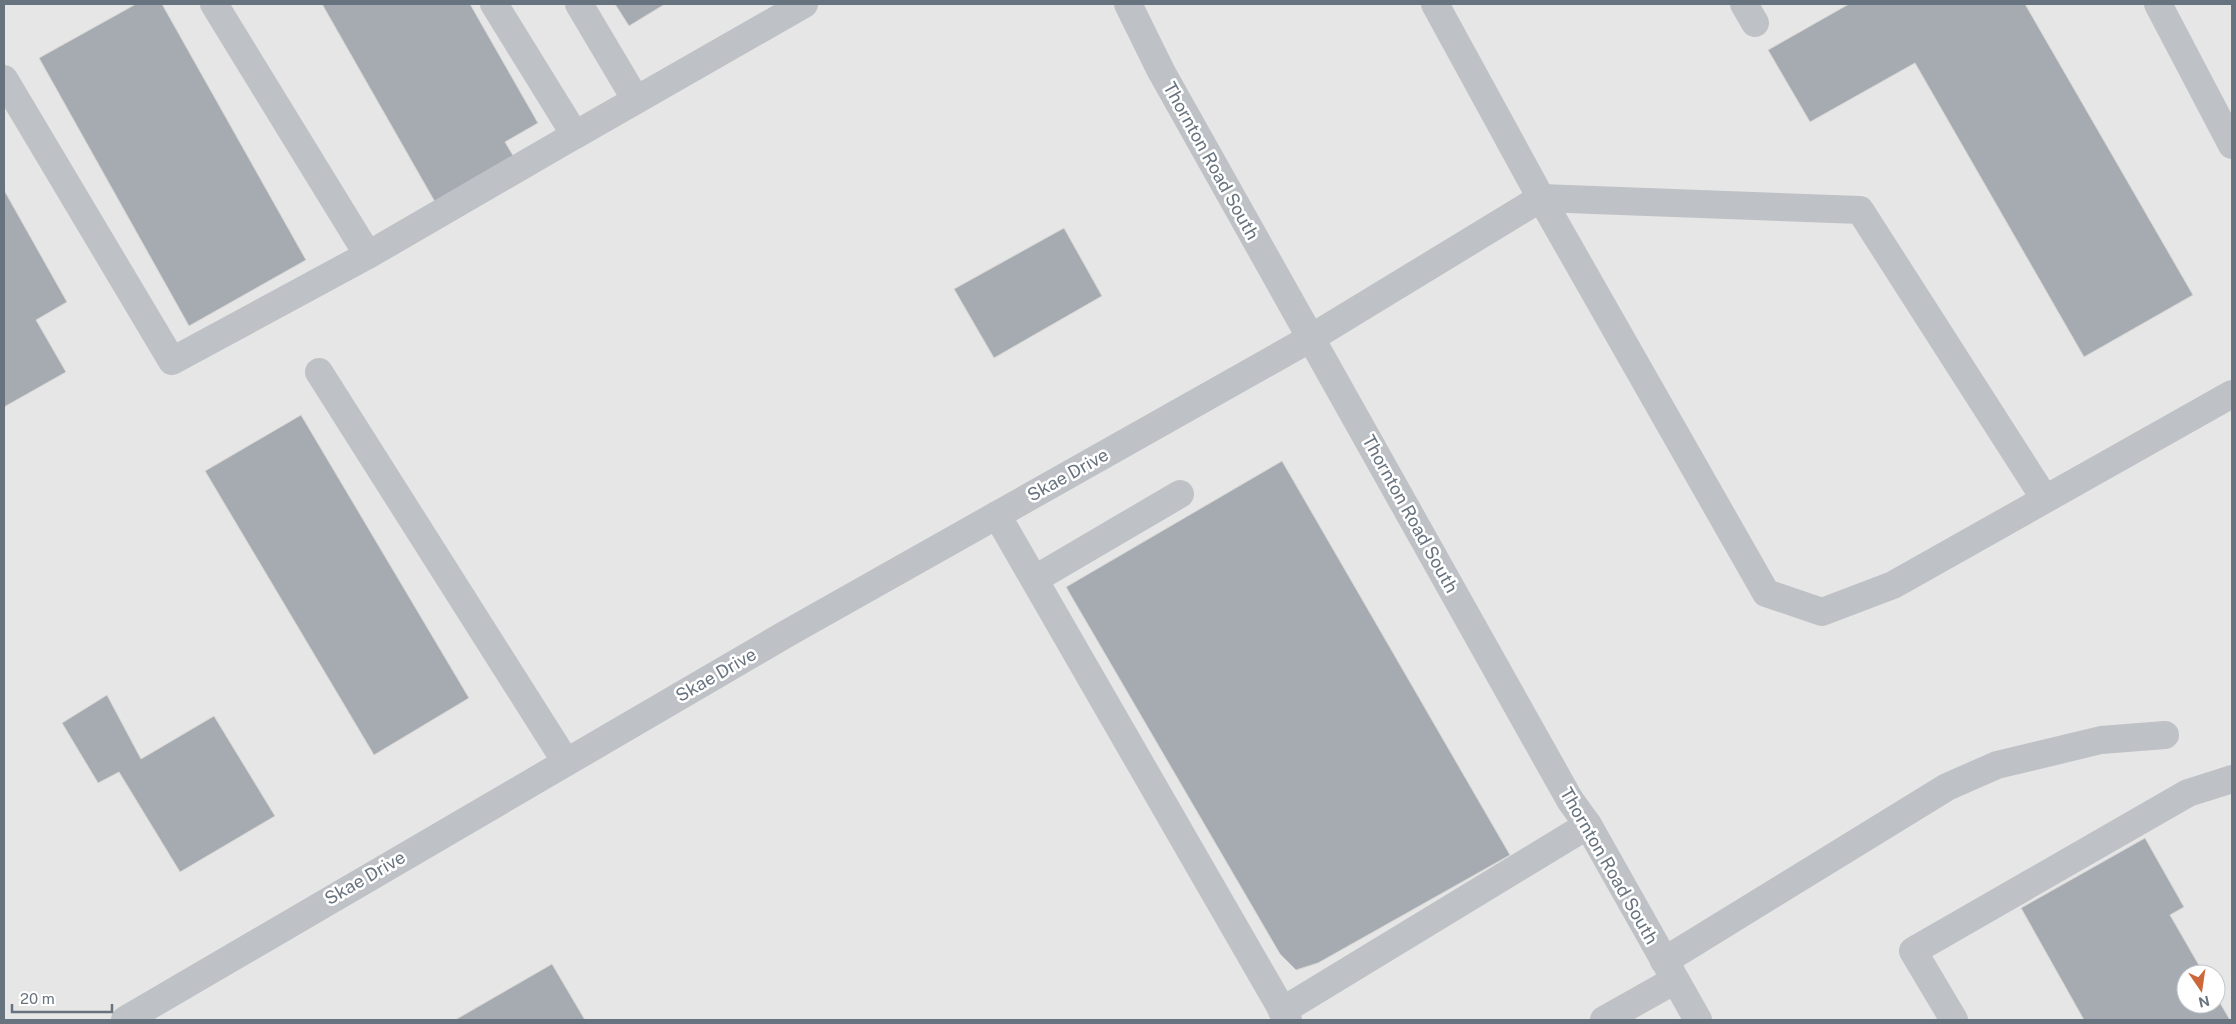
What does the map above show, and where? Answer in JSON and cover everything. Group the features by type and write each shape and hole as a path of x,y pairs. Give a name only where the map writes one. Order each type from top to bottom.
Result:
{"street":[{"path":"214,4 368,255"},
{"path":"494,4 575,135"},
{"path":"579,4 636,100"},
{"path":"4,79 172,361 368,255 804,4"},
{"name":"Thornton Road South","path":"1128,4 1161,71 1570,800 1588,825 1698,1020"},
{"path":"1435,4 1540,198 1766,593 1822,612 1893,585 2232,394"},
{"path":"2158,4 2232,145"},
{"path":"1540,198 1860,210 2045,499"},
{"name":"Skae Drive","path":"125,1020 786,634 1311,338 1540,198"},
{"path":"320,372 566,762"},
{"path":"1034,579 1180,494"},
{"path":"997,515 1285,1016 1588,825"},
{"path":"1604,1020 1670,971 1947,787 1997,765 2101,740 2165,736"},
{"path":"1954,1020 1913,952 2188,793 2232,779"}],"shaded area":[{"path":"4,4 2232,4 2232,1020 4,1020"}],"building":[{"path":"136,4 162,4 306,260 189,326 39,58"},
{"path":"322,4 470,4 538,123 505,142 518,164 439,209"},
{"path":"615,4 665,4 629,26"},
{"path":"1849,4 2025,4 2193,295 2084,357 1915,63 1810,122 1768,50"},
{"path":"4,190 67,302 36,320 66,372 4,407"},
{"path":"1064,228 1102,296 994,358 954,289"},
{"path":"301,415 469,698 374,755 205,471"},
{"path":"1282,461 1510,855 1318,963 1296,970 1280,954 1066,587"},
{"path":"107,695 141,759 214,716 275,816 180,872 119,772 98,783 62,723"},
{"path":"2145,838 2184,907 2170,915 2198,964 2176,964 2176,1014 2226,1013 2230,1020 2084,1020 2021,908"},
{"path":"552,964 585,1020 455,1020"}]}
